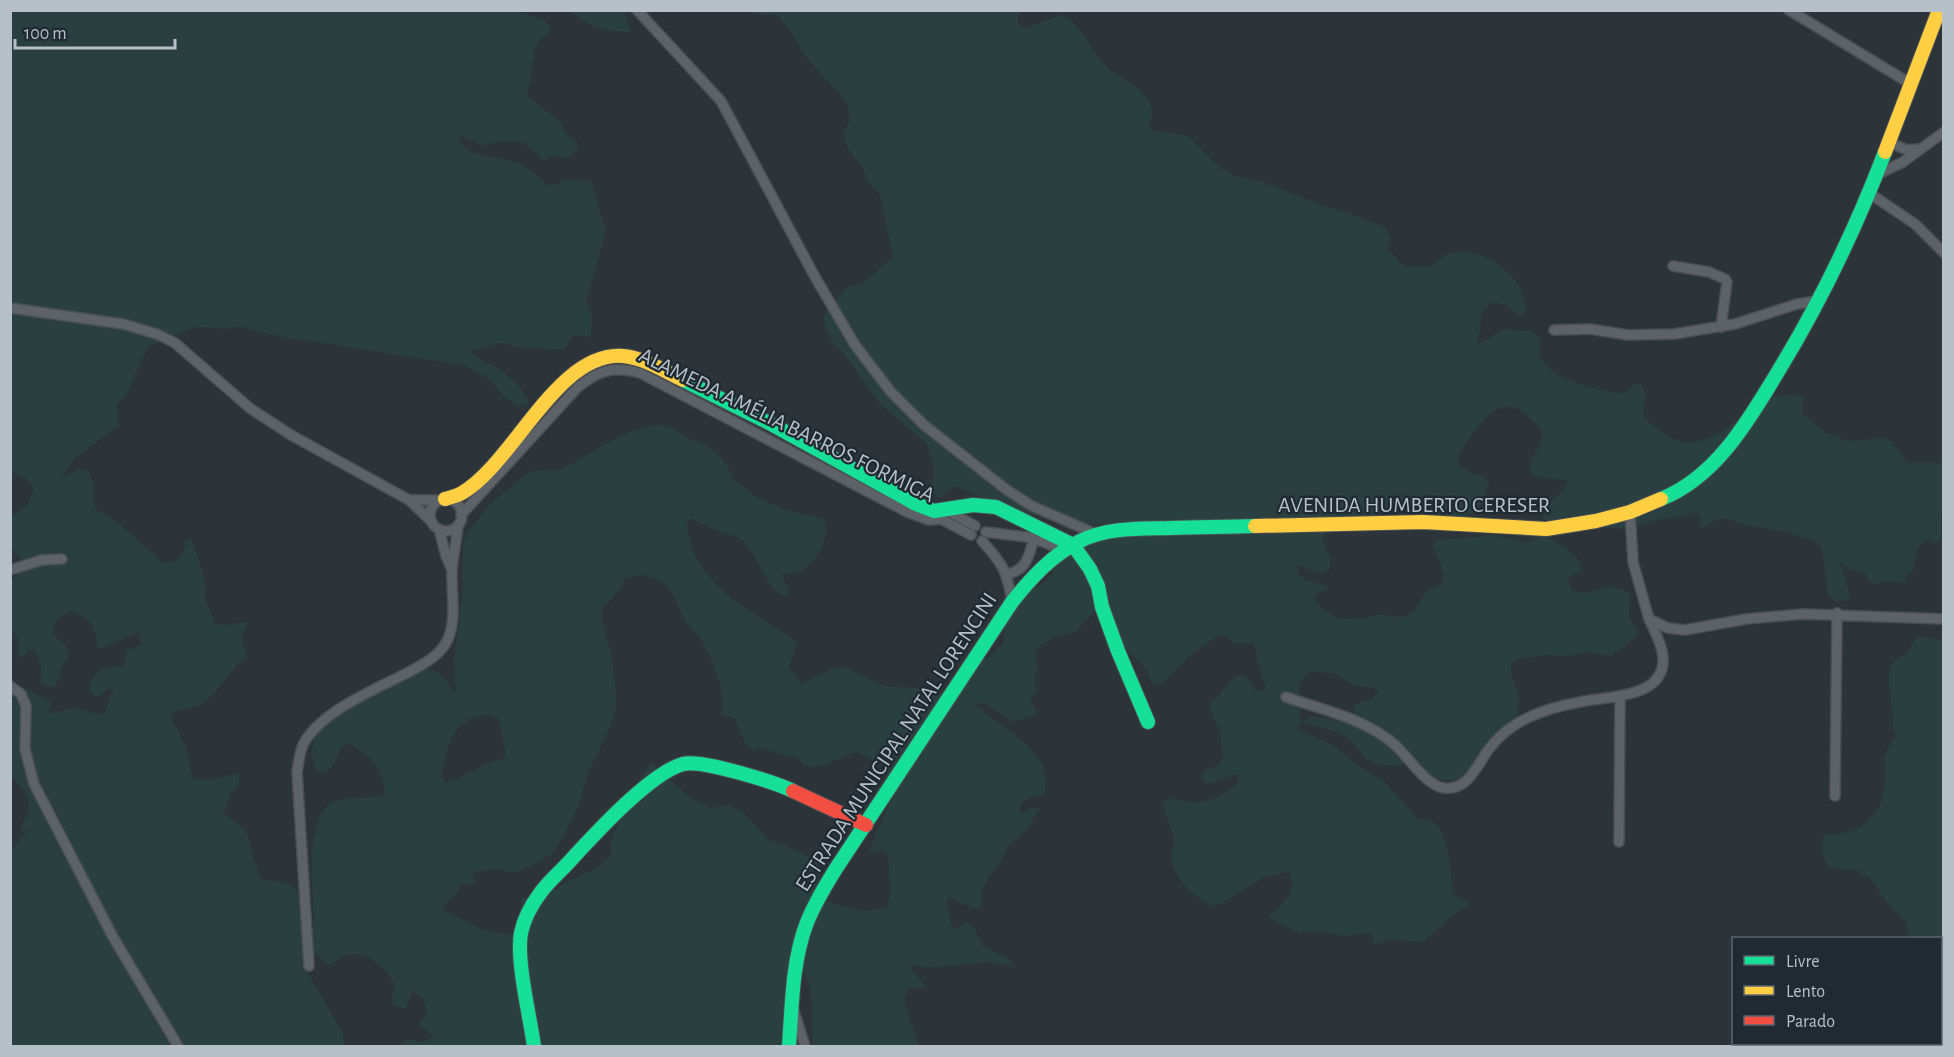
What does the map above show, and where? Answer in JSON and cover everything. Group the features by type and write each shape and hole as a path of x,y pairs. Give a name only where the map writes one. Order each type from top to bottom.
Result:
{"main road":[{"name":"AVENIDA HUMBERTO CERESER","path":"1068,548 1096,534 1133,529 1219,525 1423,522 1546,529 1596,521 1630,512 1667,497 1697,477 1723,452 1748,421 1817,301 1869,193 1939,10"},
{"name":"ALAMEDA AMÉLIA BARROS FORMIGA","path":"442,500 469,488 481,478 567,379 580,368 591,361 624,356 645,362 699,388 916,504 943,514 979,505 996,507 1068,548"},
{"name":"ESTRADA MUNICIPAL NATAL LORENCINI","path":"789,1047 803,934 814,907 837,867 1012,602 1030,580 1068,548"},
{"path":"1068,548 1090,569 1098,586 1102,607 1118,651 1148,722"},
{"path":"534,1047 520,952 521,933 527,914 541,892 585,845 643,788 668,771 684,763 712,766 781,785 866,825"}],"street":[{"path":"637,10 721,101 815,277 855,345 891,392 924,425 1007,490 1032,506 1096,534"},
{"path":"1788,10 1911,84"},
{"path":"1876,176 1892,169 1944,132"},
{"path":"1889,142 1907,150 1918,149"},
{"path":"1869,193 1915,224 1944,253"},
{"path":"1674,266 1709,272 1725,279 1727,282 1721,327"},
{"path":"1554,330 1590,329 1628,335 1674,334 1735,324 1797,304 1817,301"},
{"path":"10,308 123,324 157,333 175,343 252,409 291,435 409,500 435,526 449,530 460,520"},
{"name":"ALAMEDA AMÉLIA BARROS FORMIGA","path":"460,520 577,388 589,378 600,373 612,369 625,369 640,373 907,512 929,520 943,514 973,530"},
{"path":"309,966 297,772 304,741 326,718 426,663 440,651 448,639 452,626 452,570 460,520 458,506 450,500 409,500"},
{"path":"442,500 432,507 430,512 452,570"},
{"path":"1286,697 1366,725 1393,743 1429,781 1440,788 1452,789 1464,783 1502,734 1518,723 1580,702 1638,692 1650,685 1658,675 1663,663 1663,655 1649,619 1633,562 1630,512"},
{"path":"1012,602 1007,574 984,536 1034,538 1068,548"},
{"path":"1007,574 1021,569 1026,564 1034,538"},
{"path":"10,570 42,560 62,559"},
{"path":"1649,619 1668,628 1685,630 1746,619 1803,614 1944,619"},
{"path":"1835,796 1837,614"},
{"path":"10,686 21,694 26,706 26,750 34,784 113,937 178,1047"},
{"path":"1619,842 1620,696"},
{"path":"793,1006 805,1047"}],"green space":[{"path":"513,10 544,20 551,27 550,33 536,46 527,96 560,121 565,133 578,143 577,150 567,159 555,156 544,161 532,149 513,141 494,142 483,146 463,136 458,140 470,151 519,163 550,186 566,180 591,181 605,227 602,247 586,300 592,316 591,337 573,336 562,350 518,347 501,343 471,351 516,383 529,400 526,406 514,404 484,376 463,365 270,335 244,327 222,329 195,327 151,345 144,355 127,394 117,405 119,425 74,459 61,478 79,469 88,471 94,484 96,509 122,526 162,562 168,563 179,558 184,551 186,541 191,539 204,575 205,600 215,623 225,625 249,622 241,637 247,657 235,667 216,692 205,702 170,715 186,747 194,779 208,780 240,773 239,784 223,812 247,832 261,879 290,885 299,896 303,940 310,937 314,926 312,857 318,822 325,809 335,801 382,796 385,792 384,783 375,764 351,744 339,752 328,770 323,773 317,770 311,755 316,731 336,709 424,670 439,673 456,693 454,661 463,587 463,542 490,504 529,472 564,468 625,434 661,425 707,446 723,459 732,478 758,498 786,510 822,518 825,523 825,537 820,551 811,564 804,569 783,574 784,581 790,589 786,597 773,587 752,553 740,539 693,519 689,519 687,523 693,551 715,583 739,604 796,641 789,666 801,684 832,669 845,667 885,686 917,688 945,694 958,691 968,683 982,661 1004,643 1006,623 1017,604 1026,594 1046,582 1059,561 1126,526 1089,524 1032,515 1004,507 957,487 948,490 941,498 934,494 932,487 934,469 927,444 879,403 845,355 832,342 826,329 824,319 826,311 847,287 865,282 893,256 880,195 867,181 861,165 849,151 843,135 850,119 846,101 806,57 789,29 777,15 747,11 1021,11 1018,17 1019,25 1027,28 1060,15 1066,17 1077,26 1110,70 1143,94 1152,109 1148,125 1152,131 1187,135 1217,165 1233,175 1264,182 1385,227 1390,237 1387,248 1404,266 1429,266 1446,255 1466,252 1485,257 1502,267 1517,284 1526,311 1520,316 1505,304 1489,305 1481,316 1476,343 1481,343 1504,329 1532,331 1540,338 1540,353 1543,362 1558,375 1581,385 1617,393 1626,393 1634,384 1640,383 1645,393 1643,414 1645,418 1662,433 1680,442 1697,442 1720,433 1770,396 1801,395 1805,399 1801,407 1803,414 1826,433 1849,441 1885,438 1892,442 1908,463 1943,463 1944,509 1941,514 1941,539 1934,544 1927,539 1920,545 1913,572 1906,575 1905,583 1888,581 1873,585 1864,572 1851,570 1840,562 1850,594 1848,600 1837,602 1828,595 1822,547 1813,541 1786,532 1746,525 1723,518 1699,528 1700,516 1695,512 1656,520 1630,529 1594,527 1573,534 1561,532 1544,519 1541,512 1568,482 1531,474 1531,460 1542,440 1541,430 1517,408 1506,407 1486,417 1457,458 1466,470 1489,481 1485,500 1475,512 1450,522 1408,519 1405,508 1400,506 1376,515 1344,521 1332,527 1322,538 1331,559 1330,569 1319,573 1297,565 1297,572 1305,580 1328,586 1314,597 1320,606 1336,618 1363,619 1379,614 1402,617 1413,613 1430,589 1444,583 1441,563 1432,546 1436,540 1493,535 1527,543 1545,536 1573,554 1580,564 1582,571 1568,577 1571,589 1586,593 1610,586 1630,593 1629,617 1637,630 1637,636 1611,656 1588,652 1562,657 1553,655 1521,658 1512,662 1512,675 1519,700 1517,715 1488,754 1458,779 1450,781 1438,779 1408,765 1376,764 1368,760 1344,736 1302,723 1308,717 1323,718 1367,730 1356,716 1353,707 1379,692 1373,688 1353,685 1334,673 1308,672 1304,677 1298,696 1301,722 1296,728 1336,747 1357,765 1384,781 1418,819 1431,821 1439,827 1448,850 1453,894 1470,904 1453,915 1423,942 1389,940 1374,945 1371,933 1344,936 1315,931 1299,933 1271,919 1269,915 1284,902 1291,891 1292,884 1288,872 1264,877 1222,903 1212,906 1198,898 1185,886 1173,865 1174,840 1163,802 1172,798 1191,802 1207,801 1238,783 1238,776 1235,775 1208,784 1203,781 1201,774 1218,765 1223,757 1220,733 1210,709 1211,702 1234,678 1239,676 1244,676 1255,691 1262,691 1266,688 1254,643 1233,643 1225,635 1217,636 1193,653 1167,679 1156,685 1151,682 1146,669 1112,636 1105,605 1095,611 1075,633 1056,636 1039,646 1035,653 1037,669 1034,681 1037,689 1030,701 1037,714 1013,722 987,705 972,702 1018,737 1034,753 1044,769 1045,794 1028,798 1020,807 1019,812 1022,814 1031,808 1040,807 1027,829 1008,846 1001,861 989,877 982,892 981,908 973,908 950,898 946,900 952,927 956,928 968,922 974,928 984,947 1009,959 1014,966 988,962 930,968 911,965 912,970 927,988 909,988 904,1000 919,1046 812,1046 811,993 809,983 800,969 796,970 784,984 791,995 789,1046 399,1046 408,1039 424,1042 433,1035 418,1025 427,1013 423,998 412,991 406,1008 402,1009 395,1006 391,999 395,987 392,980 382,967 370,958 354,954 346,955 329,965 323,962 318,954 307,956 303,965 343,1033 344,1046 11,1046 11,850 27,832 22,830 21,826 29,805 26,794 11,777 10,681 50,701 48,709 50,713 76,708 105,714 113,689 108,689 100,696 95,696 89,691 93,678 106,669 125,666 126,651 143,644 138,632 101,649 97,646 91,623 71,611 58,619 53,634 67,647 70,655 54,688 40,683 41,667 34,649 30,649 19,658 18,638 11,630 11,582 19,571 22,560 11,549 11,517 26,506 34,488 24,477 10,472 10,307 18,305 10,300 11,11","holes":["641,574 664,583 672,593 686,622 701,640 714,665 722,697 721,714 735,719 745,743 753,751 760,747 796,757 811,767 821,766 856,752 883,765 889,792 889,805 867,854 883,849 888,855 890,896 887,908 859,911 825,900 819,881 818,861 769,840 743,812 728,805 710,808 692,799 651,763 632,789 627,807 612,837 611,855 597,868 539,899 521,898 521,921 515,936 484,930 446,911 443,907 457,893 462,884 476,884 472,876 474,872 496,869 514,873 553,853 562,839 577,809 588,773 616,710 611,653 601,616 603,608 619,591 625,579","490,714 499,719 506,755 499,761 493,761 455,780 446,782 441,776 454,734 467,721"]},
{"path":"571,11 625,11 630,32 598,28 583,21"},
{"path":"1919,637 1943,640 1943,1029 1942,937 1910,937 1906,922 1885,900 1871,879 1855,870 1833,868 1827,864 1822,853 1823,835 1845,833 1863,825 1876,811 1881,801 1885,782 1885,757 1890,744 1896,737 1889,684 1890,670 1893,663 1907,654"}],"traffic: fast":[{"path":"1661,499 1681,489 1699,476 1715,461 1744,426 1823,291 1850,236 1885,152"},
{"path":"683,380 773,425 916,504 934,511 973,505 996,507 1073,545 1090,569 1098,586 1102,607 1118,651 1148,722"},
{"path":"789,1046 793,985 798,954 801,939 816,902 1012,602 1027,584 1060,553 1080,541 1102,533 1136,529 1255,526"},
{"path":"534,1046 520,958 524,922 544,888 607,822 655,779 683,764 692,763 721,768 793,791"}],"traffic: slow":[{"path":"1885,152 1939,10"},
{"path":"445,499 462,493 481,478 557,389 577,371 599,359 631,357 654,365 683,380"},
{"path":"1255,526 1423,522 1546,529 1596,521 1630,512 1661,499"}],"traffic: jam":[{"path":"793,791 866,825"}]}
